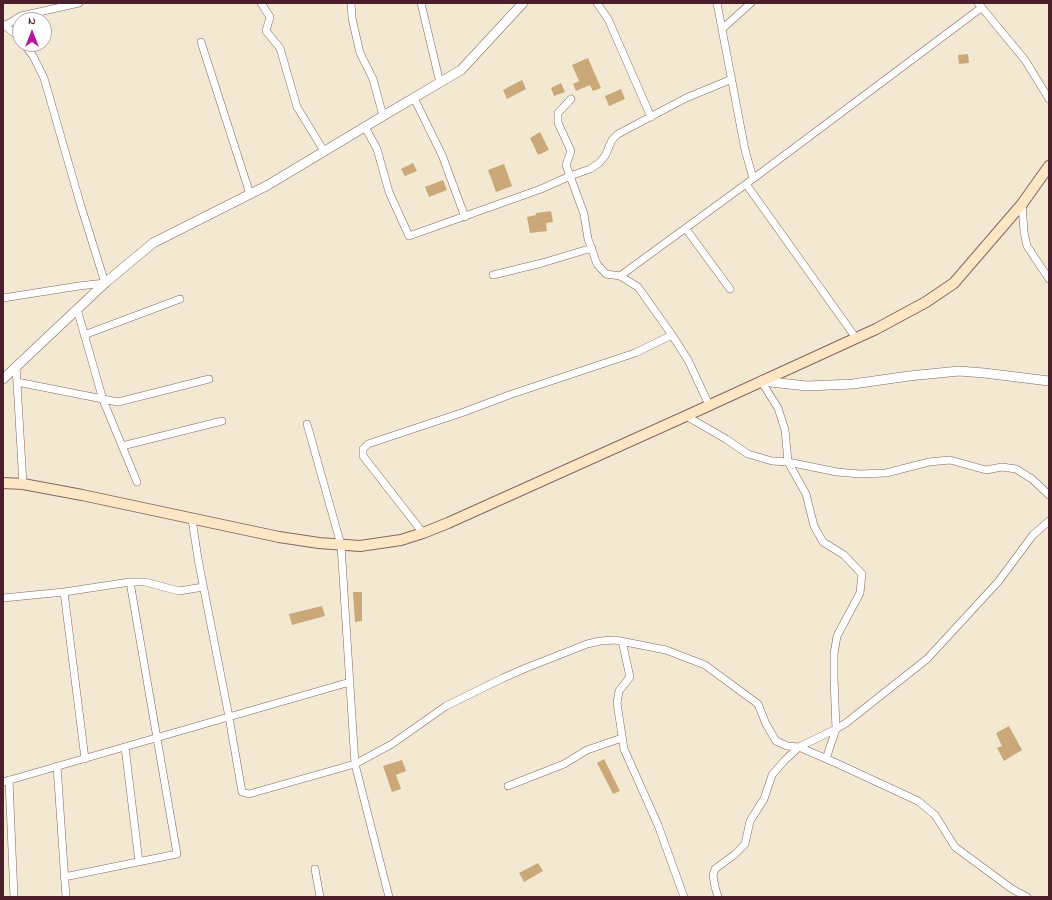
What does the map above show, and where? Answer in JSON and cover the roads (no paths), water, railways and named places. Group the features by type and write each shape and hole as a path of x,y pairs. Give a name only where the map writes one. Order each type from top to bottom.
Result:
{"main road":[{"path":"3,483 23,484 82,495 279,537 319,544 380,544 401,540 423,533 686,416 856,338 926,302 954,283 1022,204 1049,166"}],"street":[{"path":"4,26 21,16 79,3"},
{"path":"261,3 270,17 266,31 280,48 297,107 324,151"},
{"path":"351,3 352,18 360,53 373,79 383,116"},
{"path":"421,3 440,83"},
{"path":"3,379 105,283 154,243 268,185 461,70 523,3"},
{"path":"597,3 608,19 651,117"},
{"path":"717,3 745,150 753,178"},
{"path":"722,29 751,3"},
{"path":"620,276 746,184 979,5 1025,60 1049,99"},
{"path":"201,42 250,194"},
{"path":"30,52 44,78 105,283"},
{"path":"365,127 377,149 389,192 408,236 465,217 590,169 599,163 605,156 612,140 618,134 686,98 732,79"},
{"path":"414,98 442,155 465,217"},
{"path":"571,99 558,112 558,123 571,151 566,165 584,214 588,238 597,264 606,274 620,276 638,287 688,360 710,405"},
{"path":"746,184 856,338"},
{"path":"1022,204 1024,232 1027,246 1049,279"},
{"path":"686,229 730,289"},
{"path":"493,275 542,263 592,248"},
{"path":"3,298 105,283"},
{"path":"84,335 180,299"},
{"path":"77,309 103,400 137,482"},
{"path":"423,533 363,456 363,449 368,444 635,353 672,335"},
{"path":"16,367 23,484"},
{"path":"761,381 807,386 853,384 909,376 959,372 984,373 1049,381"},
{"path":"17,382 118,402 209,379"},
{"path":"761,381 778,408 785,430 788,462 806,494 814,526 823,542 844,555 862,574 860,593 836,642 834,654 836,729 826,759"},
{"path":"686,416 726,439 748,454 772,461 788,462 837,472 860,474 886,473 929,462 950,460 986,470 1002,467 1016,469 1032,479 1049,495"},
{"path":"122,446 222,421"},
{"path":"307,424 341,545 355,764 389,897"},
{"path":"192,519 203,587 229,717 242,792 249,794 355,764 387,747 446,706 503,678 587,644 615,640 666,650 705,665 758,704 766,724 776,741 787,746 799,748 826,759 918,801 935,815 955,846 1012,889 1027,897"},
{"path":"718,897 713,875 715,869 734,855 745,844 750,821 764,799 772,774 799,748 836,729 927,659 998,582 1033,535 1049,521"},
{"path":"3,598 64,592 130,582 145,582 179,591 203,587"},
{"path":"64,877 177,854 130,582"},
{"path":"64,592 85,759"},
{"path":"622,641 630,677 619,691 617,703 624,749 658,825 684,897"},
{"path":"14,897 6,781 350,682"},
{"path":"508,786 564,764 587,750 622,738"},
{"path":"125,747 138,862"},
{"path":"57,766 66,897"},
{"path":"315,869 320,897"}]}
